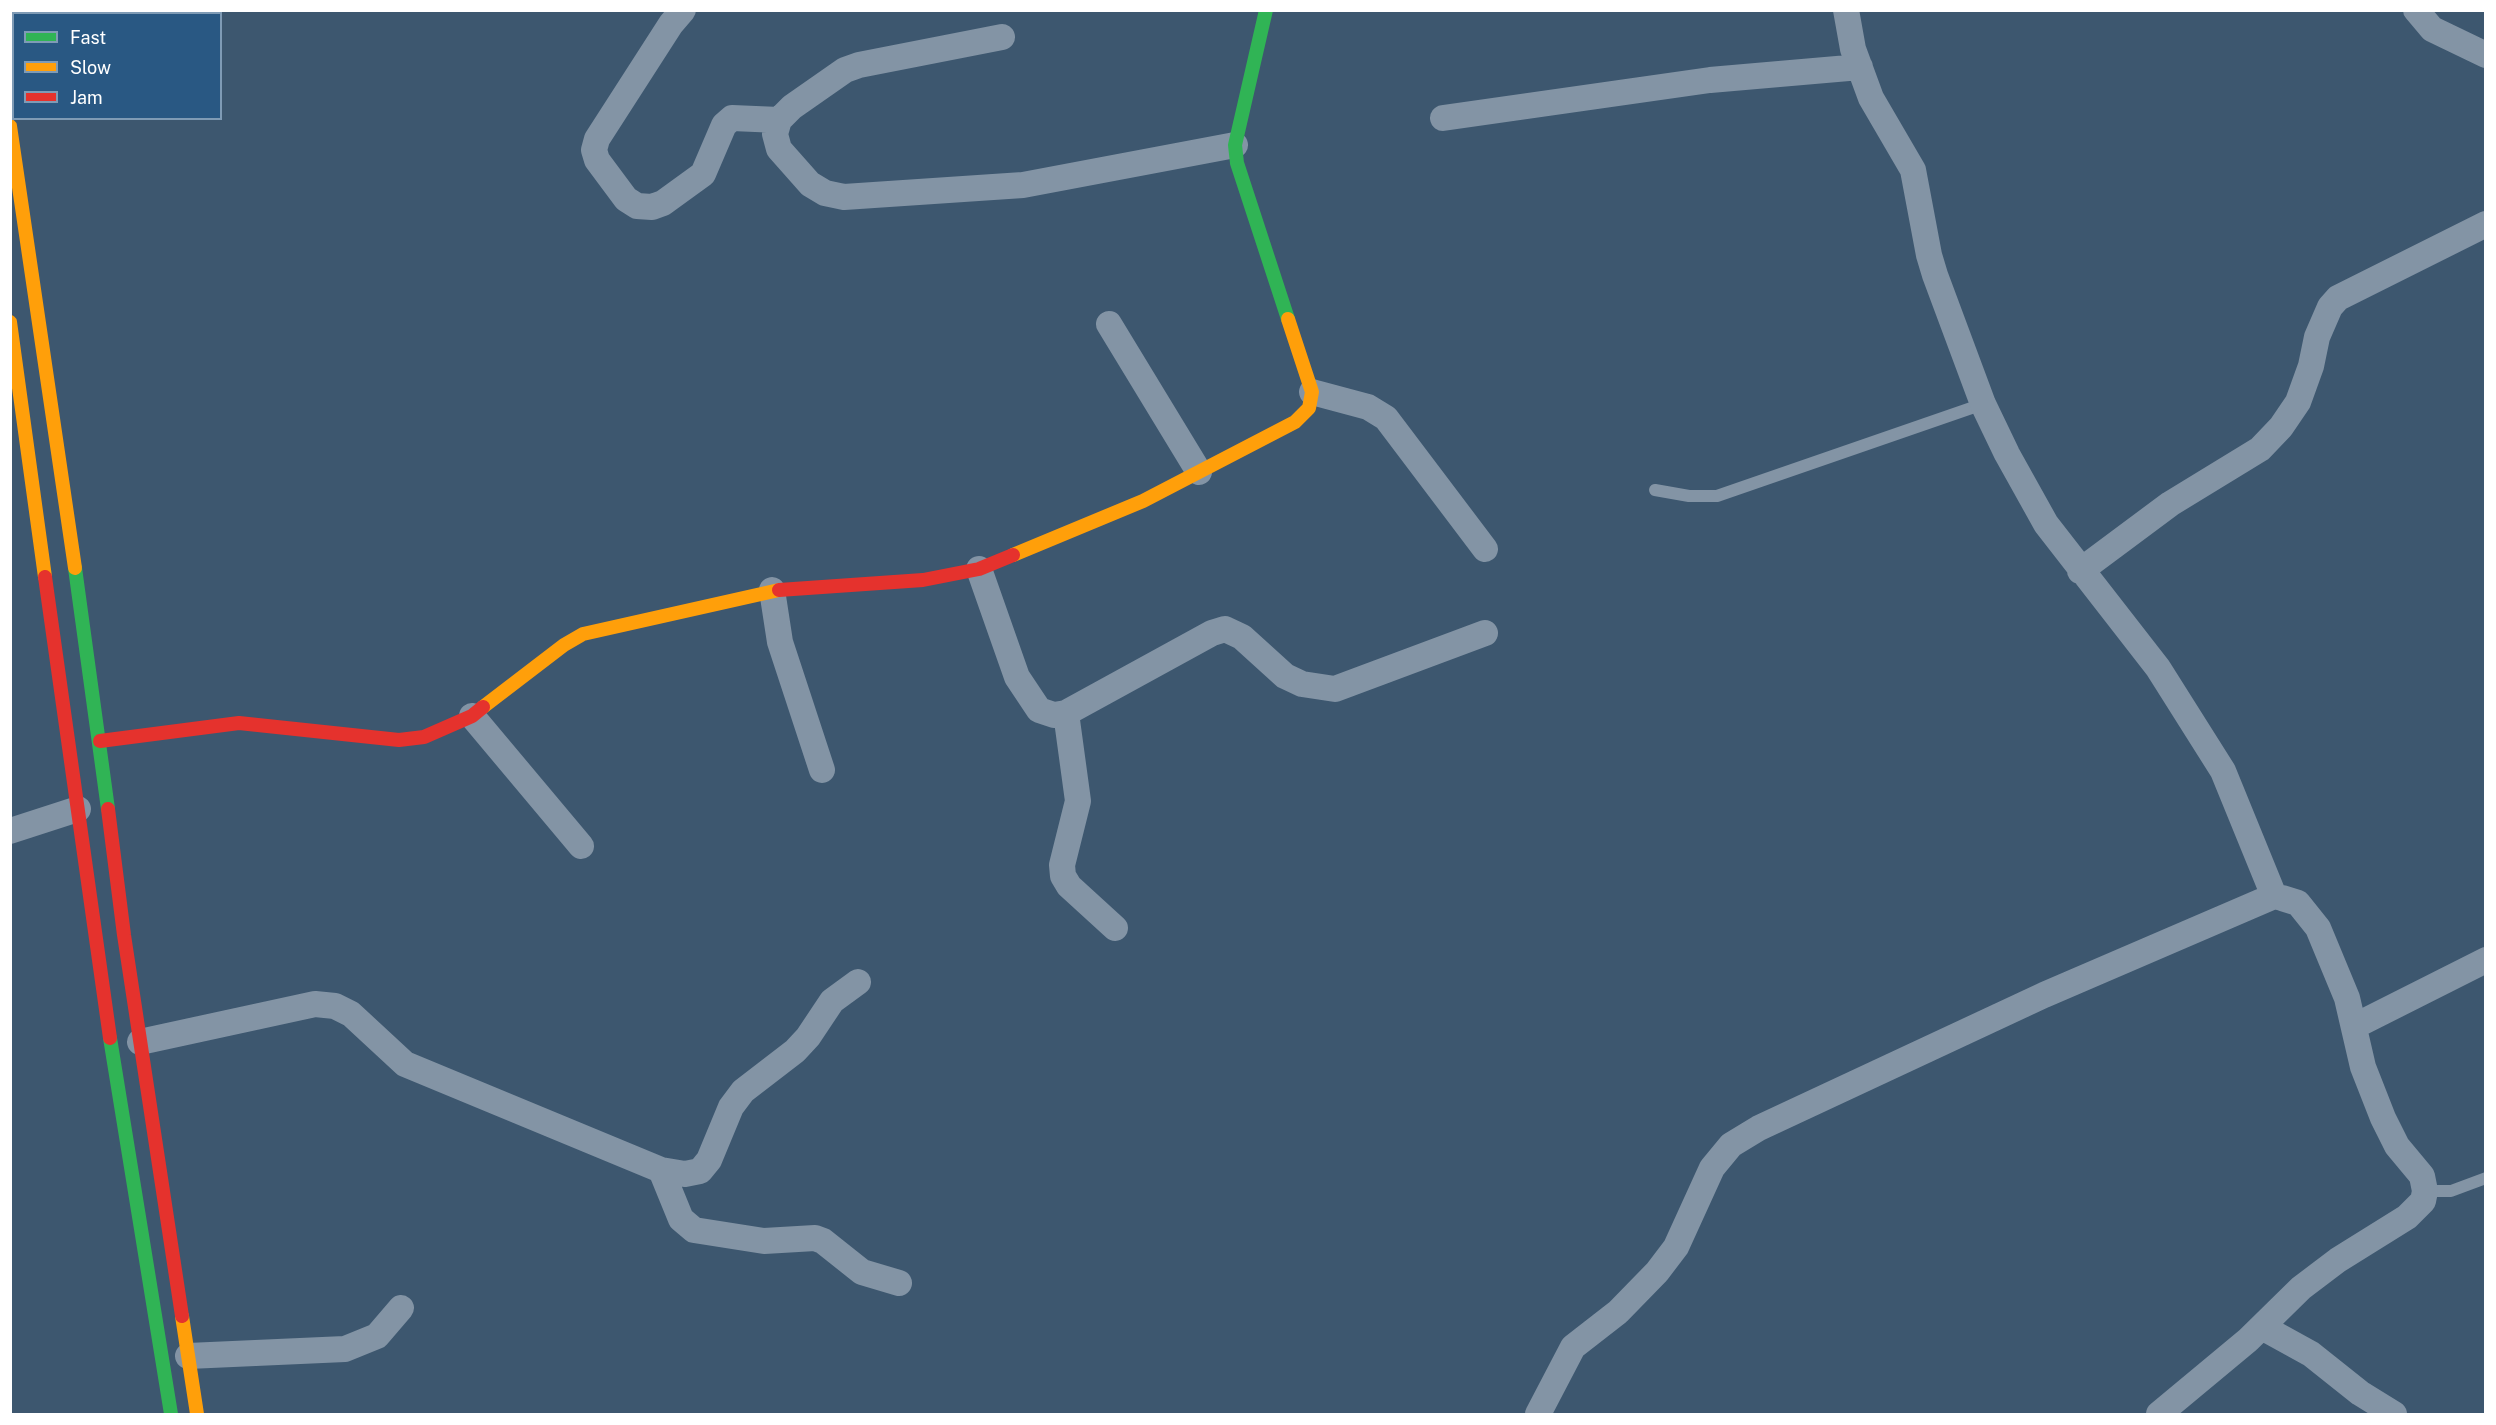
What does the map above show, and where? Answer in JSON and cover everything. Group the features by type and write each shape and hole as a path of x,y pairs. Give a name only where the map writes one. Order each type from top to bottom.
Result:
{"main road":[{"path":"100,741 240,723 399,740 424,737 472,716 583,633 772,590 923,580 979,569 1143,501 1295,422 1309,408 1312,392 1237,163 1235,145 1266,10"},
{"path":"10,126 100,741 140,1042 197,1414"},
{"path":"10,322 17,424 78,808 132,1185 171,1414"}],"street":[{"path":"683,10 671,24 597,139 594,150 597,160 626,199 637,206 652,207 663,203 703,174 723,125 732,118 779,120"},
{"path":"2416,10 2432,29 2486,55"},
{"path":"1849,12 1860,67 1883,123 1912,170 1929,255 1983,404 2007,454 2046,524 2080,571 2158,668 2223,771 2274,896"},
{"path":"1002,37 859,65 845,70 792,107 779,120 775,134 779,150 810,184 825,193 844,197 1023,185 1235,145"},
{"path":"1443,118 1710,80 1860,67"},
{"path":"2080,571 2170,504 2260,449 2281,428 2298,402 2311,366 2317,336 2330,307 2337,298 2486,224"},
{"path":"1109,324 1199,472"},
{"path":"1312,392 1368,407 1386,418 1399,431 1485,549"},
{"path":"979,569 1017,677 1039,710 1054,715 1066,713 1212,633 1225,629 1242,637 1285,676 1302,684 1335,689 1485,633"},
{"path":"772,590 780,642 822,770"},
{"path":"1066,713 1078,801 1062,865 1063,876 1069,886 1115,928"},
{"path":"472,716 581,846"},
{"path":"10,831 78,808"},
{"path":"1538,1414 1572,1347 1618,1312 1657,1272 1676,1246 1712,1168 1731,1145 1759,1128 2044,995 2274,896 2298,903 2319,928 2347,998 2363,1067 2397,1146 2422,1176 2425,1191 2423,1201 2407,1217 2338,1260 2301,1288 2262,1327 2159,1414"},
{"path":"2355,1026 2486,960"},
{"path":"140,1042 315,1004 335,1006 351,1014 405,1064 661,1170 685,1174 700,1171 709,1160 731,1107 743,1091 795,1051 808,1037 832,1001 858,982"},
{"path":"661,1170 681,1219 694,1230 764,1241 814,1238 823,1241 862,1272 899,1283"},
{"path":"188,1356 345,1349 377,1336 401,1308"},
{"path":"2262,1327 2311,1354 2360,1393 2394,1414"}],"lane":[{"path":"1655,489 1689,496 1718,496 1983,404"},
{"path":"2425,1191 2451,1191 2486,1178"}],"traffic: fast":[{"path":"1266,10 1235,145 1237,163 1288,319"},
{"path":"75,568 108,809"},
{"path":"110,1038 171,1414"}],"traffic: slow":[{"path":"10,126 75,568"},
{"path":"1013,555 1143,501 1295,422 1309,408 1312,392 1288,319"},
{"path":"10,322 45,577"},
{"path":"483,707 564,645 583,634 779,590"},
{"path":"182,1316 197,1414"}],"traffic: jam":[{"path":"779,590 923,580 979,569 1013,555"},
{"path":"45,577 110,1038"},
{"path":"100,741 239,723 399,740 424,737 472,716 483,707"},
{"path":"108,809 124,935 182,1316"}]}
